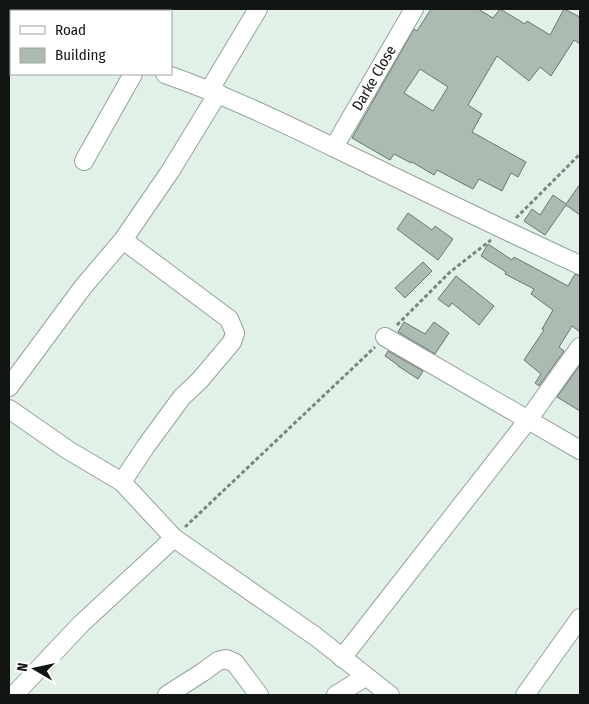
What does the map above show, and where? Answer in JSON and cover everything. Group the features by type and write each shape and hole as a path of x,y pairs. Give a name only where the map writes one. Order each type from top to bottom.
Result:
{"street":[{"path":"9,387 83,287 123,240 171,170 258,9"},
{"name":"Darke Close","path":"334,147 414,9"},
{"path":"84,161 132,75"},
{"path":"168,75 214,91 580,265"},
{"path":"122,482 182,398 232,342 235,333 229,319 123,240"},
{"path":"385,337 580,450"},
{"path":"342,658 579,352"},
{"path":"9,408 68,450 122,482 174,538 316,636 365,677 390,695"},
{"path":"18,694 82,624 174,538"},
{"path":"525,695 580,618"},
{"path":"167,695 218,660 226,659 235,663 259,695"},
{"path":"336,695 365,677"}],"building":[{"path":"431,9 478,9 493,18 500,9 525,24 527,21 550,35 564,9 580,17 580,44 574,40 551,76 540,67 529,81 497,56 468,105 482,114 472,132 526,162 518,177 511,173 502,191 479,179 473,189 437,170 434,175 394,154 390,160 352,138 414,29 417,31","holes":["420,69 448,87 433,111 404,93"]},
{"path":"580,184 580,215 566,205 545,235 524,221 532,209 540,215 553,195 566,204"},
{"path":"408,213 432,230 435,226 453,239 438,260 397,229"},
{"path":"488,244 512,260 514,257 568,286 575,274 580,276 580,332 572,326 559,347 564,351 539,386 535,383 541,374 524,360 544,330 542,329 553,310 531,294 534,289 505,274 506,272 481,256"},
{"path":"423,262 432,271 405,298 395,288"},
{"path":"456,276 494,306 479,325 452,303 449,307 438,299"},
{"path":"404,322 425,334 434,322 449,333 435,354 398,332"},
{"path":"388,351 423,371 418,379 385,356"},
{"path":"580,365 580,411 557,397"}]}
